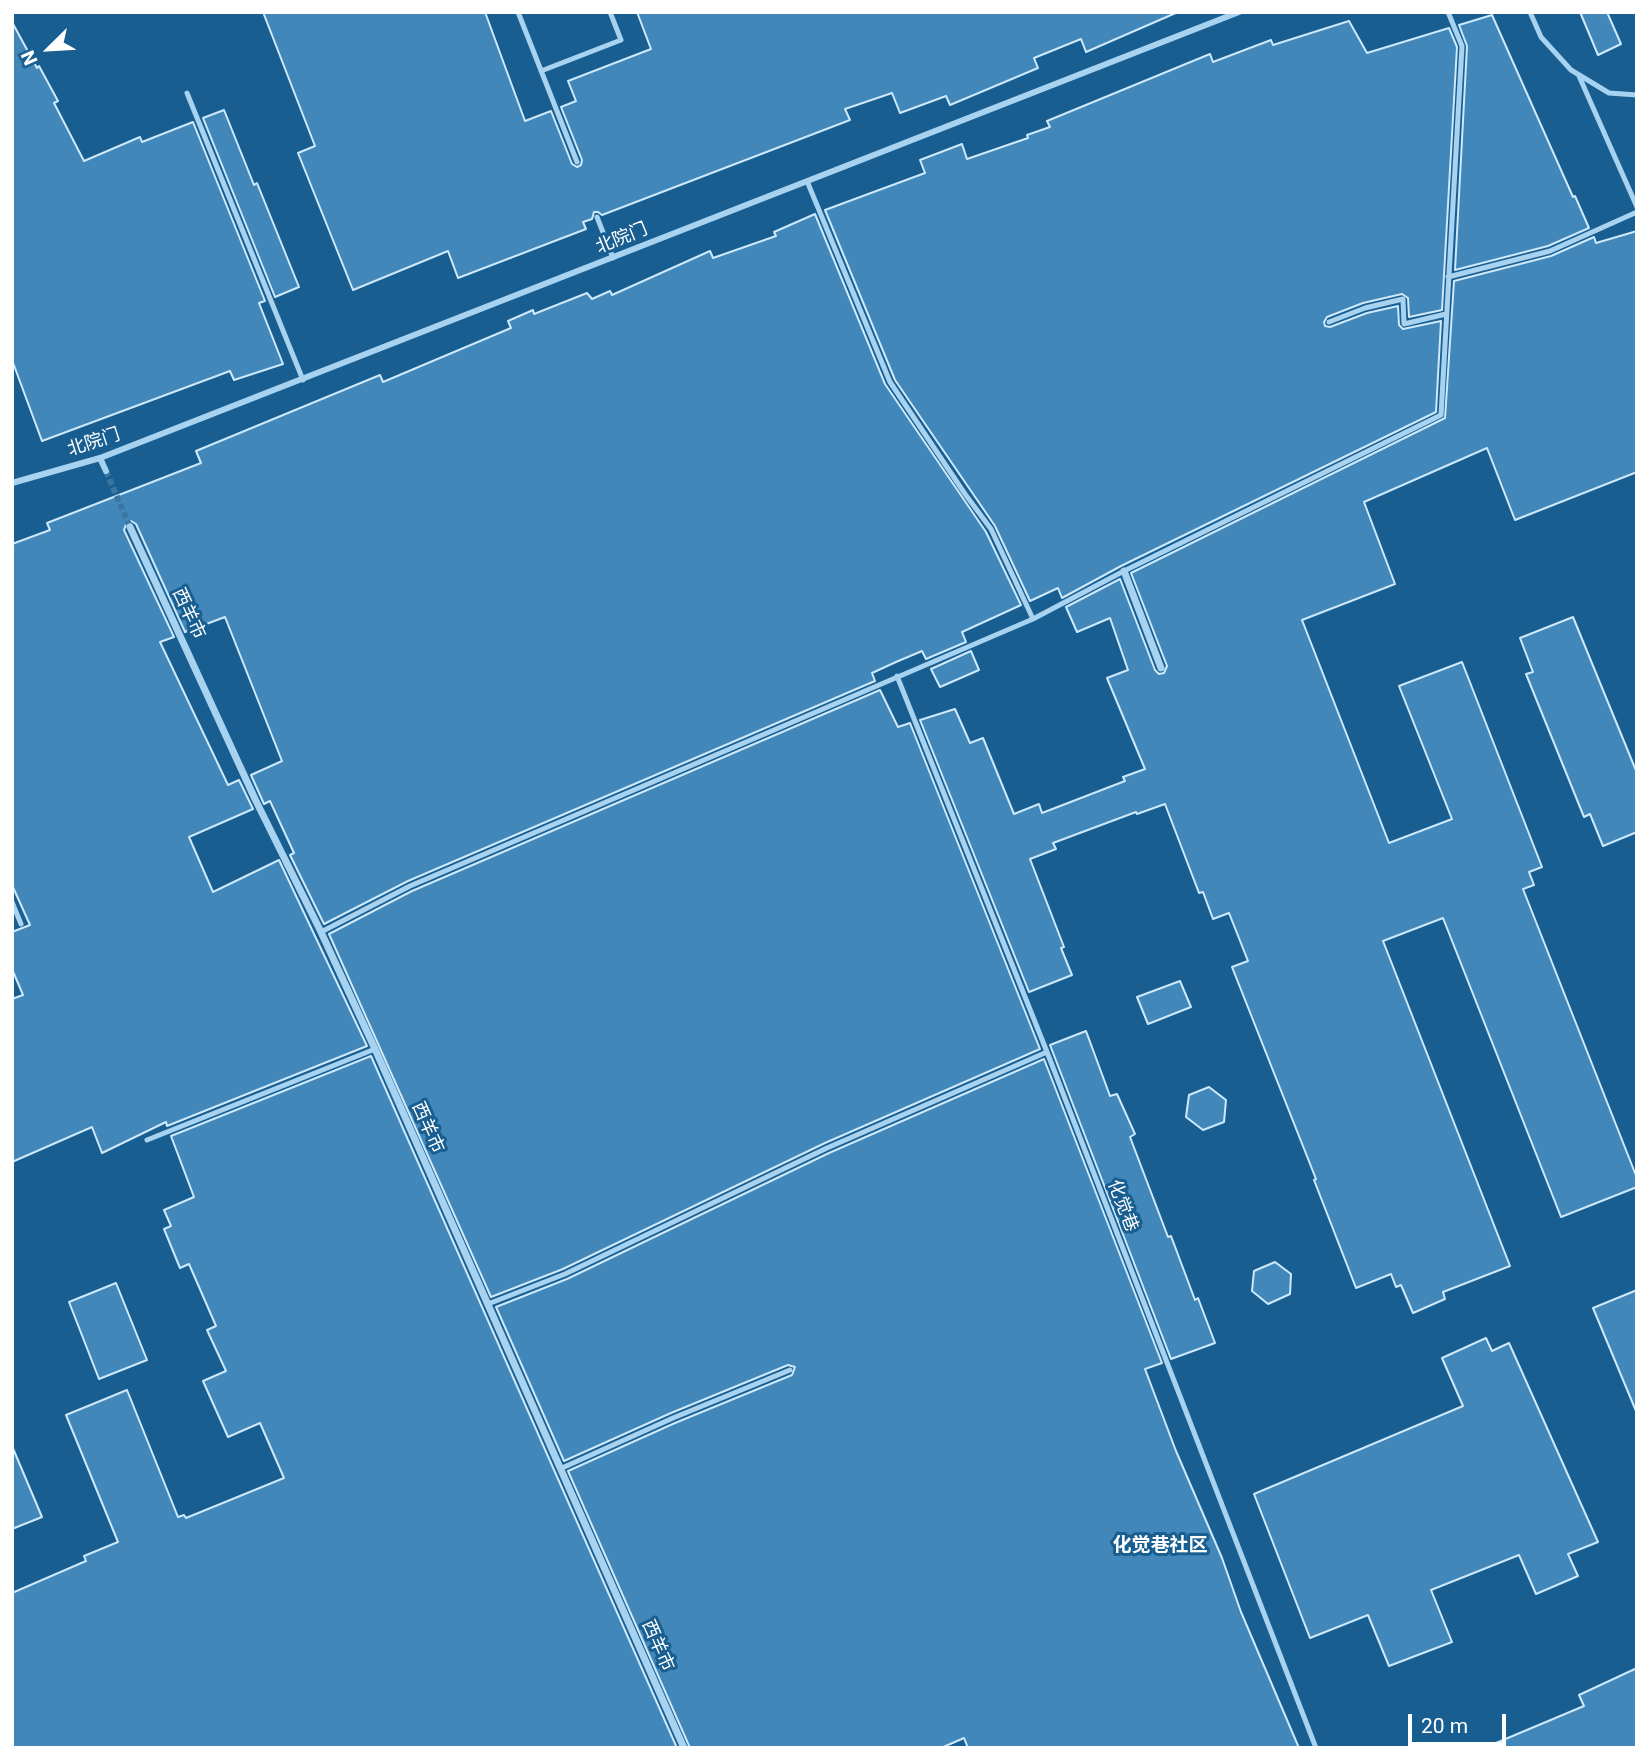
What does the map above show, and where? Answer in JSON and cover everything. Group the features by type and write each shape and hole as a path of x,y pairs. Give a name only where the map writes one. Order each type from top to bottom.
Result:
{"street":[{"name":"北院门","path":"12,482 100,458 1238,12"},
{"path":"100,458 106,471"},
{"name":"西羊市","path":"130,527 375,1049 684,1748"},
{"path":"1124,571 1161,668"}],"lane":[{"path":"518,12 577,162"},
{"path":"541,71 621,40 610,12"},
{"path":"321,932 410,886 1032,619 1441,415 1462,46 1448,12"},
{"path":"1530,12 1541,37 1571,70 1609,93 1637,95"},
{"path":"1448,277 1550,251 1637,209 1579,76"},
{"path":"187,93 303,380"},
{"path":"807,181 890,382 991,529 1032,619"},
{"path":"597,217 613,258"},
{"path":"1329,322 1365,308 1404,299 1404,324 1446,314"},
{"name":"化觉巷","path":"897,676 1047,1052 1316,1748"},
{"path":"12,902 21,924"},
{"path":"147,1140 375,1049"},
{"path":"488,1304 565,1274 827,1148 1047,1052"},
{"path":"562,1468 673,1418 790,1370"}],"building":[{"path":"263,12 485,12 525,121 551,111 572,164 577,167 582,160 561,107 576,101 568,81 651,49 637,12 1178,12 1086,52 1081,39 1034,58 1038,68 950,105 946,96 900,113 892,93 845,109 850,120 602,215 594,212 592,219 583,222 586,229 458,278 448,251 353,290 298,153 315,146"},
{"path":"1580,12 1607,12 1621,44 1598,55"},
{"path":"1492,15 1589,228 1548,246 1455,270 1467,46 1459,25"},
{"path":"1349,21 1367,53 1449,28 1457,47 1442,310 1409,317 1408,298 1402,294 1363,303 1327,317 1324,322 1325,326 1330,327 1367,313 1398,306 1399,325 1403,329 1441,321 1436,412 1121,566 1062,598 1058,588 1030,601 995,526 895,380 825,210 925,173 920,160 962,144 967,159 1028,138 1027,135 1050,127 1047,121 1210,54 1213,62 1271,40 1273,45"},
{"path":"12,22 58,101 54,103 84,161 140,137 142,142 193,122 265,301 259,303 283,364 234,380 230,371 42,441 12,360"},
{"path":"224,110 299,287 275,297 203,118"},
{"path":"815,214 885,384 986,532 1021,605 962,632 966,642 926,659 922,651 896,662 872,673 875,681 408,881 324,924 290,855 294,853 270,801 264,804 251,775 282,761 225,617 185,632 136,524 127,522 124,530 174,637 160,642 228,785 239,780 253,809 189,837 213,892 279,860 367,1046 167,1126 166,1122 102,1153 92,1127 12,1162 12,999 23,995 12,969 12,932 30,925 12,885 12,544 50,530 47,523 201,463 196,451 380,375 383,382 511,328 508,321 533,310 534,314 587,293 592,299 610,291 612,295 710,251 713,258 776,236 774,232"},
{"path":"1637,231 1637,472 1515,520 1487,448 1364,502 1395,584 1302,620 1389,843 1452,819 1399,686 1462,662 1542,867 1529,872 1534,885 1523,889 1637,1178 1637,1187 1561,1217 1443,918 1383,941 1510,1266 1443,1292 1445,1299 1413,1313 1401,1285 1396,1287 1391,1274 1356,1288 1232,967 1248,961 1229,913 1213,919 1203,892 1199,893 1165,804 1053,843 1056,849 1030,859 1072,975 1029,992 920,720 955,709 970,743 983,738 1014,814 1039,804 1042,813 1125,781 1123,777 1145,769 1107,678 1128,670 1110,618 1077,632 1066,607 1120,579 1155,670 1159,674 1164,673 1167,666 1131,573 1445,418 1454,281 1551,256 1594,237 1596,243"},
{"path":"1573,617 1637,773 1637,832 1603,846 1590,814 1584,817 1526,674 1533,672 1520,638"},
{"path":"971,651 979,670 940,687 931,669"},
{"path":"880,690 898,727 910,723 1040,1049 825,1143 563,1269 491,1297 329,934 412,891"},
{"path":"1180,981 1191,1007 1148,1024 1137,997"},
{"path":"1086,1031 1110,1096 1117,1094 1135,1134 1130,1137 1168,1237 1171,1236 1195,1300 1198,1298 1215,1343 1171,1359 1050,1045"},
{"path":"371,1056 677,1748 12,1748 12,1593 86,1561 84,1556 118,1542 66,1415 127,1390 178,1517 184,1515 186,1518 284,1478 260,1423 228,1437 203,1381 226,1371 207,1330 216,1326 189,1264 180,1268 164,1229 171,1226 164,1210 194,1197 171,1136"},
{"path":"1044,1059 1162,1363 1145,1369 1176,1451 1222,1558 1241,1612 1299,1748 968,1748 964,1738 941,1748 690,1748 568,1471 792,1375 795,1367 788,1365 564,1461 496,1307 567,1279 829,1153"},
{"path":"1209,1087 1226,1100 1224,1122 1203,1130 1186,1117 1189,1095"},
{"path":"1275,1262 1291,1274 1290,1294 1268,1304 1252,1291 1254,1271"},
{"path":"116,1283 147,1360 99,1379 69,1302"},
{"path":"1637,1290 1637,1410 1636,1411 1593,1308"},
{"path":"1486,1338 1492,1351 1509,1343 1598,1542 1568,1554 1578,1576 1536,1594 1519,1555 1431,1590 1452,1642 1389,1666 1368,1615 1310,1638 1254,1494 1463,1406 1442,1358"},
{"path":"12,1446 42,1517 12,1529"},
{"path":"1637,1668 1637,1748 1484,1748 1584,1706 1579,1695"}],"tunnel":[{"path":"106,471 130,527"}],"district":[{"name":"化觉巷社区","path":"1160,1546"}]}
